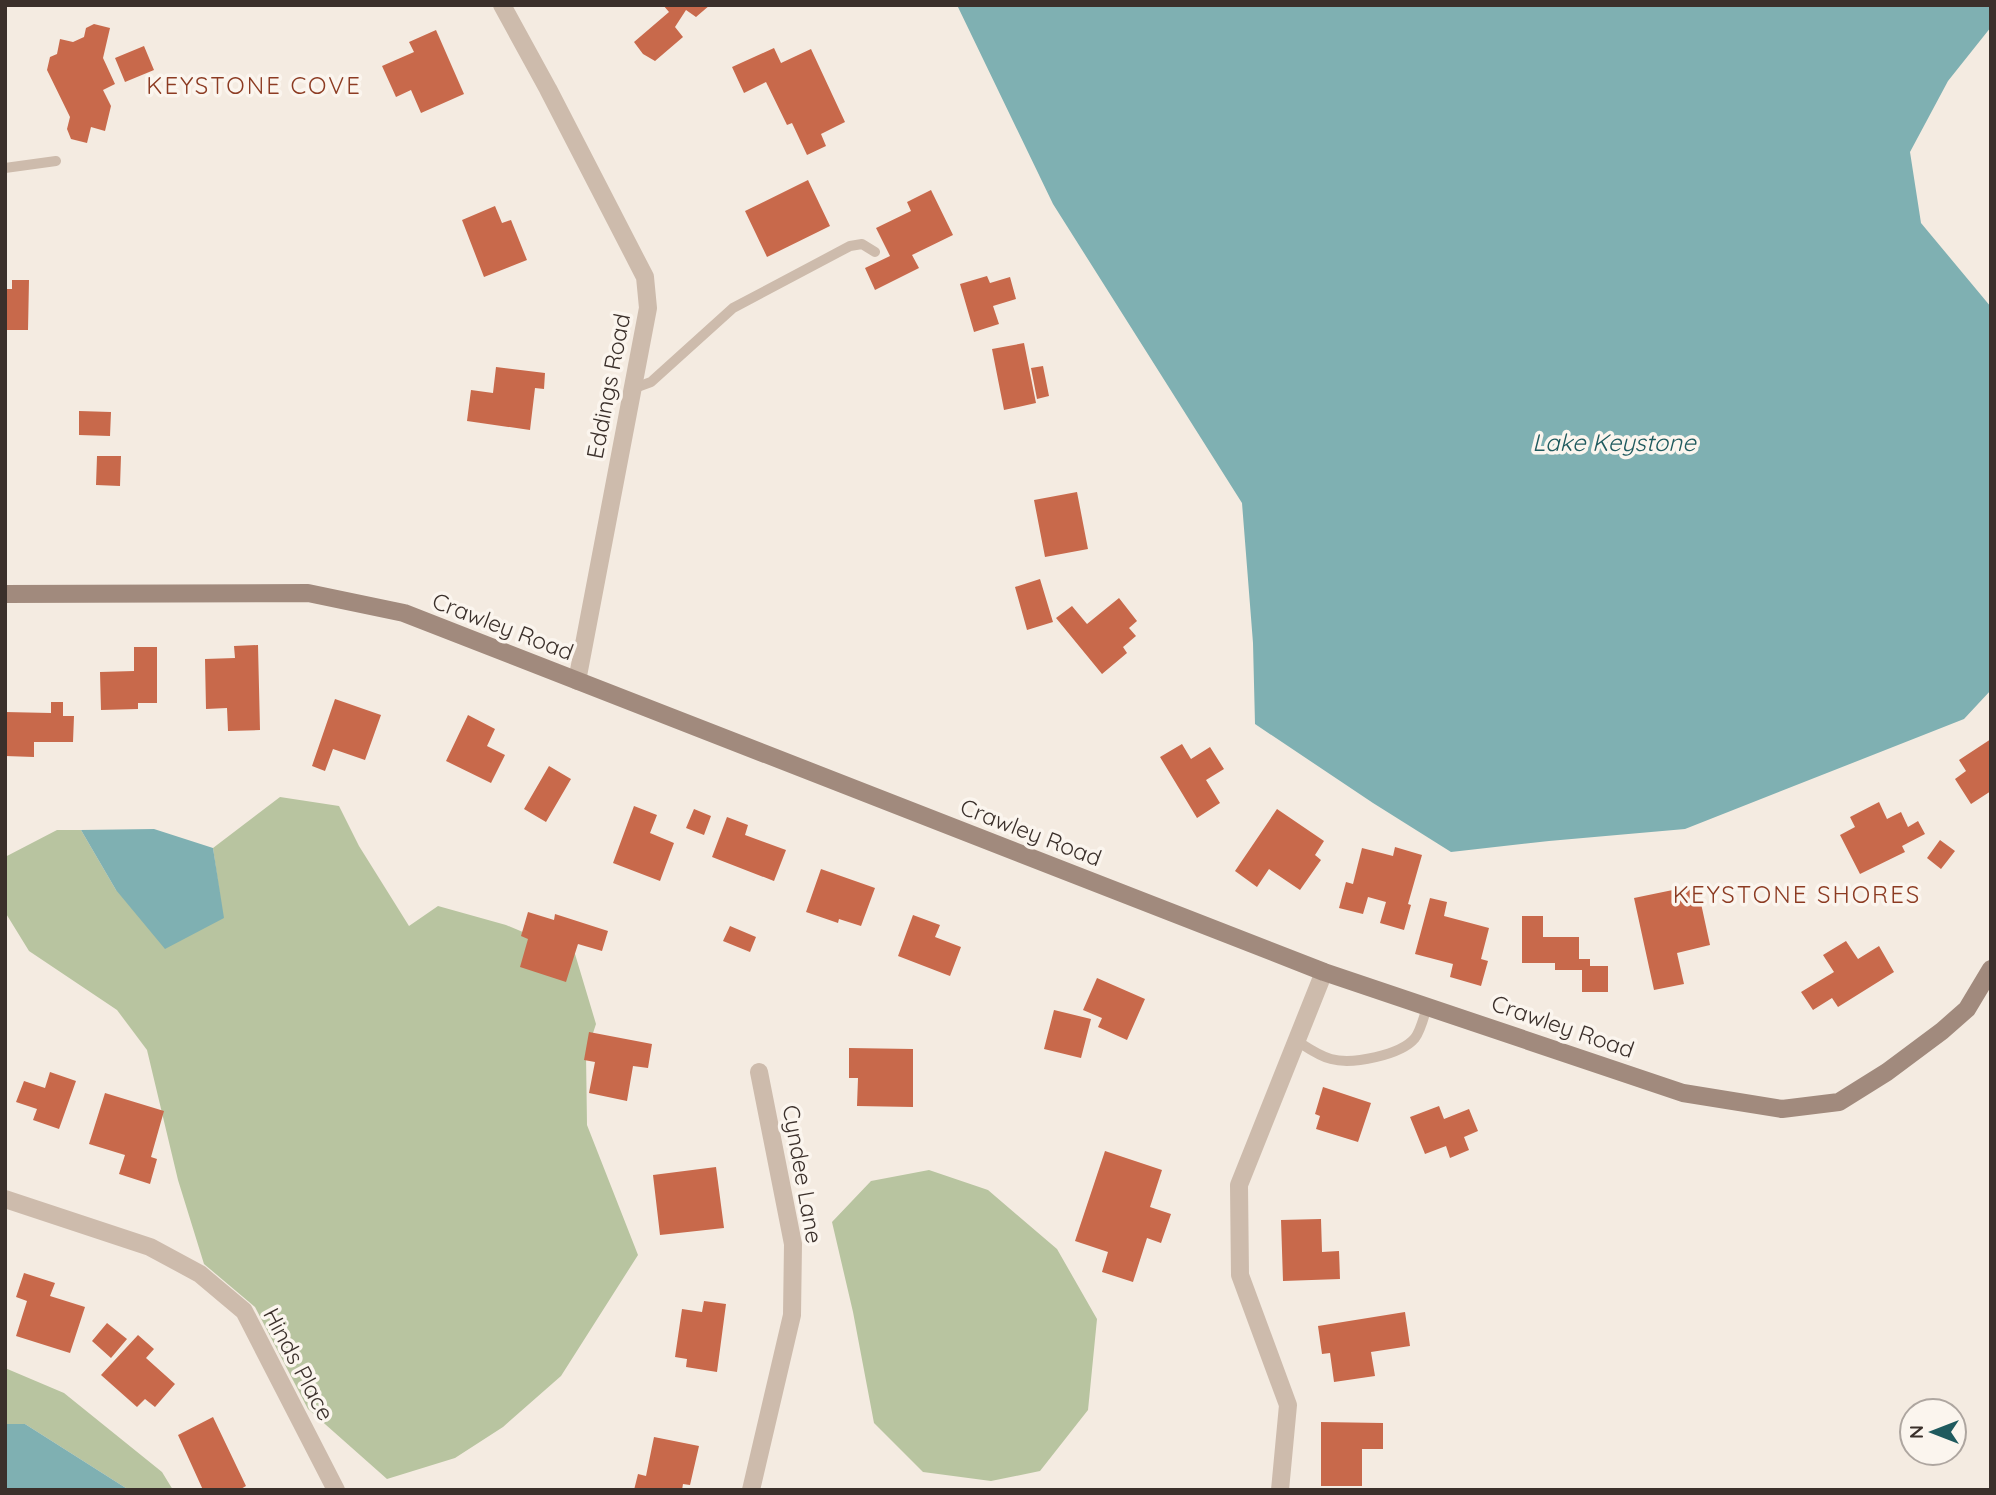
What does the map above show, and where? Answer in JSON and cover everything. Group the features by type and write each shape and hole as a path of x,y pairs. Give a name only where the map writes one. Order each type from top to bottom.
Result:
{"street":[{"name":"Eddings Road","path":"502,5 645,278 648,308 577,681"},
{"name":"Crawley Road","path":"5,594 308,593 404,613 1324,972 1683,1093 1782,1109 1839,1102 1887,1072 1967,1009 1991,969"},
{"path":"1280,1490 1288,1405 1240,1275 1239,1185 1324,972"},
{"name":"Cyndee Lane","path":"751,1490 792,1315 793,1244 759,1072"},
{"name":"Hinds Place","path":"5,1199 150,1247 200,1274 244,1311 336,1490"}],"lane":[{"path":"5,168 56,161"},
{"path":"632,389 651,382 733,308 750,298 850,246 862,244 875,252"},
{"path":"1297,1041 1332,1060 1368,1059 1406,1046 1416,1037 1427,1007"}],"green space":[{"path":"280,797 339,806 359,846 409,926 438,906 506,925 575,954 596,1024 586,1054 587,1125 638,1255 561,1376 503,1427 455,1458 387,1479 308,1409 255,1307 204,1264 178,1180 147,1050 117,1010 29,951 5,912 5,857 57,830 81,830 116,890 223,918 213,848"},
{"path":"929,1170 988,1190 1057,1249 1097,1319 1088,1410 1040,1471 991,1481 923,1472 874,1423 853,1312 832,1222 871,1181"},
{"path":"5,1368 64,1393 162,1472 173,1490 129,1490 25,1424 5,1424"}],"water":[{"name":"Lake Keystone","path":"957,5 1991,5 1991,27 1948,81 1910,152 1921,223 1991,307 1991,690 1964,719 1685,829 1451,852 1373,803 1255,724 1253,643 1242,503 1053,204"},
{"path":"154,829 213,848 224,918 165,949 116,890 81,830"},
{"path":"5,1424 25,1424 129,1490 5,1490"}],"building":[{"path":"663,5 710,5 696,17 686,10 675,27 683,37 655,61 643,54 634,42 669,12"},
{"path":"94,24 110,28 103,58 115,84 103,90 111,106 105,131 91,127 87,143 71,139 67,129 70,117 47,70 50,57 57,54 60,39 73,42 84,37 86,28"},
{"path":"436,30 464,94 421,113 411,90 396,97 382,66 414,52 409,42"},
{"path":"144,46 154,70 125,82 115,58"},
{"path":"774,48 781,63 811,49 845,122 821,134 826,146 807,155 792,123 787,125 766,82 744,93 732,67"},
{"path":"808,180 830,226 767,257 745,211"},
{"path":"931,190 953,235 912,255 919,268 875,290 865,268 890,256 876,228 911,211 907,202"},
{"path":"495,206 502,223 511,220 527,260 484,277 462,220"},
{"path":"987,276 990,283 1010,277 1016,299 993,306 999,324 974,332 960,284"},
{"path":"12,280 29,280 28,330 5,330 5,289 12,289"},
{"path":"1024,343 1036,403 1004,410 992,349"},
{"path":"1043,366 1049,396 1037,399 1031,368"},
{"path":"496,367 545,373 544,389 535,388 530,430 467,421 471,390 493,393"},
{"path":"79,411 111,412 110,436 79,435"},
{"path":"97,456 121,456 120,486 96,485"},
{"path":"1077,492 1088,549 1045,557 1034,500"},
{"path":"1040,579 1053,622 1027,630 1015,587"},
{"path":"1119,598 1137,621 1129,628 1136,636 1123,647 1127,653 1102,674 1056,618 1072,606 1087,624"},
{"path":"258,645 260,730 228,731 227,708 206,709 205,659 235,658 234,646"},
{"path":"134,647 157,647 157,703 138,703 138,709 101,710 100,672 134,671"},
{"path":"335,699 381,715 365,760 333,749 325,771 312,766"},
{"path":"51,702 63,702 63,716 74,716 73,742 34,742 34,757 5,756 5,712 51,713"},
{"path":"468,715 495,729 487,746 505,755 491,783 446,761"},
{"path":"1991,739 1991,791 1971,804 1955,779 1966,771 1959,760"},
{"path":"1182,744 1191,759 1210,747 1224,769 1206,780 1220,803 1197,818 1160,757"},
{"path":"549,766 571,779 546,822 524,809"},
{"path":"1879,802 1887,819 1901,812 1908,827 1918,821 1925,834 1902,846 1905,852 1860,874 1840,835 1855,827 1850,817"},
{"path":"634,806 657,815 650,833 674,843 660,881 613,863"},
{"path":"694,809 711,816 704,835 686,828"},
{"path":"1277,809 1324,841 1315,855 1321,860 1300,890 1269,869 1257,887 1235,871"},
{"path":"727,817 748,825 745,835 786,850 774,881 712,857"},
{"path":"1940,840 1955,851 1941,869 1927,858"},
{"path":"1395,847 1422,855 1408,904 1411,905 1404,930 1380,923 1386,902 1368,897 1363,914 1339,908 1346,882 1353,884 1362,848 1393,856"},
{"path":"821,869 875,888 861,926 839,919 838,923 806,912"},
{"path":"1697,885 1710,945 1677,953 1684,984 1654,990 1634,898"},
{"path":"1430,898 1447,902 1444,916 1489,928 1481,959 1488,961 1481,986 1450,977 1453,964 1415,954"},
{"path":"528,912 554,920 555,914 608,931 602,951 578,944 566,982 520,967 528,939 521,936"},
{"path":"913,915 940,925 935,937 961,947 950,976 898,956"},
{"path":"1522,916 1543,916 1543,937 1579,937 1579,959 1590,959 1590,966 1608,966 1608,992 1582,992 1582,970 1555,970 1555,963 1522,963"},
{"path":"730,926 756,937 750,952 723,941"},
{"path":"1846,941 1858,959 1879,946 1894,972 1838,1007 1832,998 1813,1010 1801,992 1834,972 1823,955"},
{"path":"1097,978 1145,999 1127,1040 1098,1027 1102,1018 1083,1010"},
{"path":"1054,1010 1091,1019 1081,1058 1044,1049"},
{"path":"589,1032 652,1044 648,1068 633,1066 627,1101 589,1093 595,1062 584,1060"},
{"path":"849,1048 913,1049 913,1107 857,1106 858,1078 849,1078"},
{"path":"50,1072 76,1081 59,1129 33,1120 37,1109 16,1102 24,1081 45,1088"},
{"path":"1323,1087 1371,1103 1358,1142 1316,1129 1320,1116 1315,1114"},
{"path":"105,1093 164,1111 151,1157 157,1159 150,1184 119,1174 125,1155 89,1144"},
{"path":"1439,1106 1444,1119 1469,1109 1478,1131 1464,1137 1469,1150 1450,1158 1446,1146 1425,1154 1410,1117"},
{"path":"1105,1151 1162,1170 1150,1207 1171,1214 1161,1243 1147,1238 1133,1282 1102,1272 1108,1252 1075,1241"},
{"path":"716,1167 724,1228 660,1235 653,1175"},
{"path":"1321,1219 1322,1252 1339,1251 1340,1279 1283,1281 1281,1220"},
{"path":"24,1273 55,1283 50,1296 85,1307 70,1353 16,1336 27,1301 16,1297"},
{"path":"704,1301 726,1304 717,1372 686,1367 687,1359 675,1357 682,1309 702,1312"},
{"path":"1405,1312 1410,1346 1371,1352 1375,1376 1334,1382 1330,1353 1322,1354 1318,1326"},
{"path":"107,1323 127,1339 111,1358 92,1341"},
{"path":"138,1335 154,1349 146,1358 175,1384 155,1407 145,1399 137,1407 101,1375"},
{"path":"213,1417 246,1486 239,1490 203,1490 178,1435"},
{"path":"1321,1422 1383,1423 1383,1449 1362,1449 1362,1486 1321,1486"},
{"path":"654,1437 699,1446 690,1485 683,1484 682,1490 634,1490 638,1474 646,1476"}],"district":[{"name":"KEYSTONE COVE","path":"254,85"},
{"name":"KEYSTONE SHORES","path":"1797,894"}]}
